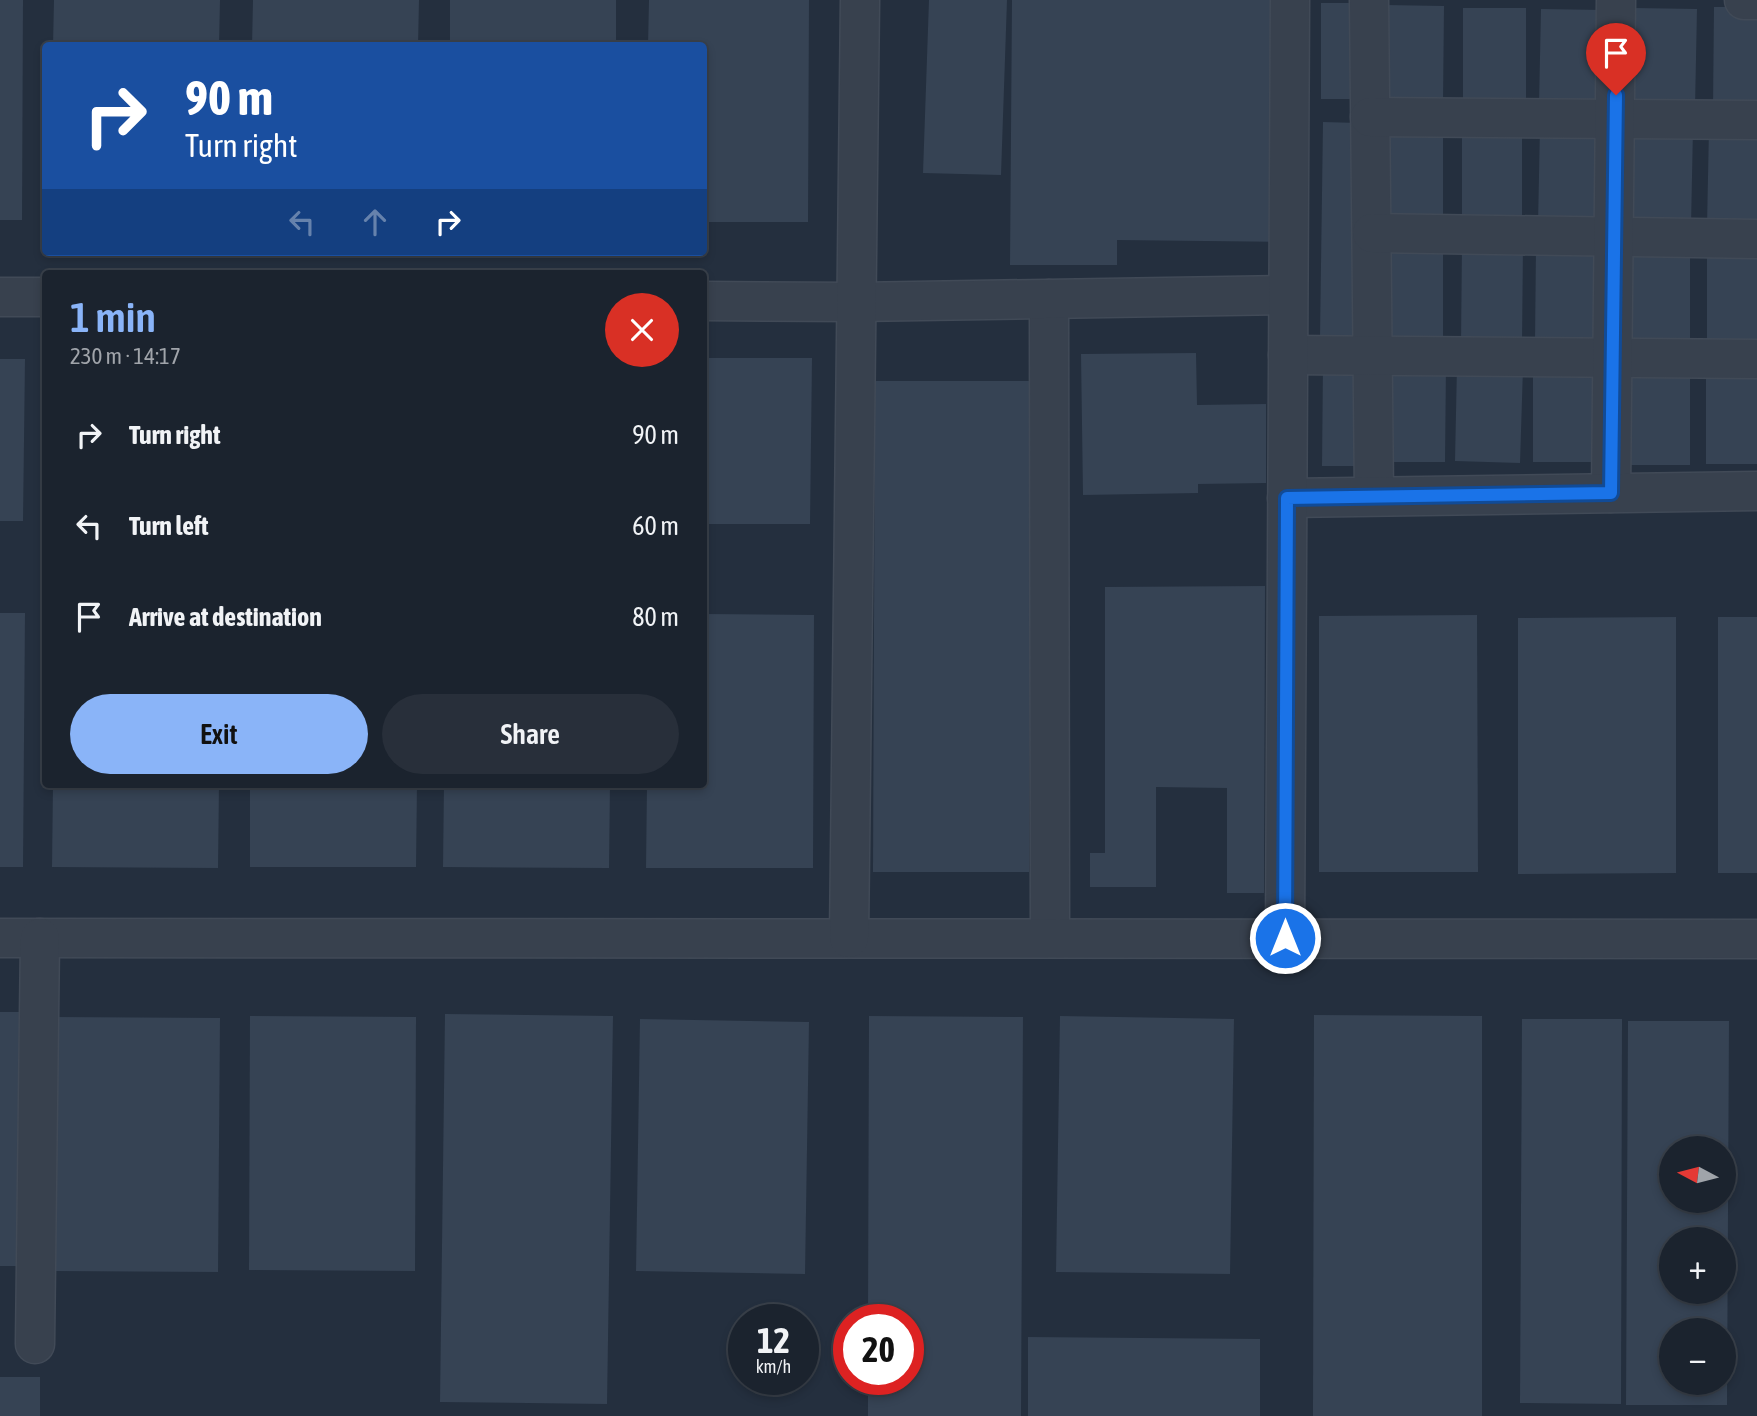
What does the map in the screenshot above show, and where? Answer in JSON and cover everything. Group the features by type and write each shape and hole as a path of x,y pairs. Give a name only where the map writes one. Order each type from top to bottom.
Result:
{"lane":[{"path":"849,938 860,0"},
{"path":"1285,938 1290,0"},
{"path":"1369,0 1374,496"},
{"path":"1611,493 1616,0"},
{"path":"1744,0 1757,0"},
{"path":"1370,117 1757,120"},
{"path":"1372,233 1757,239"},
{"path":"707,301 856,302 1288,295"},
{"path":"0,297 42,297"},
{"path":"1049,299 1051,938"},
{"path":"1288,355 1757,359"},
{"path":"1287,498 1757,491"},
{"path":"0,937 1757,939"},
{"path":"35,1344 40,937"}],"building":[{"path":"0,0 23,0 22,220 0,220"},
{"path":"54,0 220,0 219,42 53,42"},
{"path":"253,0 419,0 418,42 252,42"},
{"path":"450,0 616,0 616,42 450,42"},
{"path":"649,0 809,0 808,222 707,222 707,42 648,42"},
{"path":"929,0 1007,0 1001,175 923,173"},
{"path":"1012,0 1284,0 1283,242 1117,240 1117,265 1010,265"},
{"path":"1321,3 1357,3 1358,99 1321,99"},
{"path":"1385,5 1444,6 1443,103 1384,102"},
{"path":"1714,7 1757,7 1757,107 1713,107"},
{"path":"1463,8 1526,8 1526,104 1463,104"},
{"path":"1634,8 1697,9 1695,108 1632,108"},
{"path":"1541,9 1603,10 1602,105 1539,105"},
{"path":"1323,122 1359,123 1356,337 1320,337"},
{"path":"1382,124 1443,124 1443,223 1382,223"},
{"path":"1462,124 1522,124 1522,223 1462,223"},
{"path":"1540,127 1599,128 1598,225 1538,224"},
{"path":"1631,127 1693,128 1691,226 1631,225"},
{"path":"1709,128 1757,129 1757,227 1707,226"},
{"path":"1384,242 1443,242 1443,341 1383,341"},
{"path":"1462,244 1523,245 1522,343 1461,343"},
{"path":"1629,245 1690,245 1690,345 1628,345"},
{"path":"1707,246 1757,246 1757,343 1707,343"},
{"path":"1536,247 1597,247 1597,342 1535,342"},
{"path":"1196,353 1197,405 1266,404 1266,483 1198,484 1198,493 1083,495 1081,354"},
{"path":"707,358 812,358 810,524 707,524"},
{"path":"0,359 25,359 23,521 0,521"},
{"path":"1323,363 1362,364 1361,466 1322,466"},
{"path":"1381,364 1446,365 1445,462 1380,462"},
{"path":"1457,365 1523,367 1520,463 1455,461"},
{"path":"1533,367 1599,368 1598,462 1533,462"},
{"path":"1706,368 1757,368 1757,464 1706,464"},
{"path":"1626,369 1690,369 1690,465 1626,465"},
{"path":"875,381 1031,381 1029,872 873,872"},
{"path":"1265,586 1264,893 1227,893 1227,788 1156,787 1156,887 1090,887 1090,853 1105,853 1105,587"},
{"path":"0,613 25,613 23,867 0,867"},
{"path":"707,614 814,615 813,868 646,868 647,788 707,788"},
{"path":"1477,615 1478,872 1319,872 1319,616"},
{"path":"1676,617 1676,873 1518,874 1518,618"},
{"path":"1718,617 1757,617 1757,873 1718,873"},
{"path":"53,788 219,788 218,868 52,867"},
{"path":"250,788 417,788 416,867 250,867"},
{"path":"444,788 610,788 609,868 443,867"},
{"path":"0,1012 26,1012 24,1266 0,1266"},
{"path":"445,1014 613,1016 607,1404 440,1402"},
{"path":"1314,1015 1482,1016 1482,1416 1313,1416"},
{"path":"250,1016 416,1017 415,1271 249,1270"},
{"path":"869,1016 1023,1017 1021,1416 868,1416 868,1395 924,1395 924,1304 868,1304"},
{"path":"1060,1016 1234,1019 1230,1274 1056,1272"},
{"path":"54,1017 220,1018 218,1272 52,1271"},
{"path":"640,1019 809,1022 805,1274 636,1271"},
{"path":"1522,1019 1622,1019 1621,1404 1520,1403"},
{"path":"1628,1021 1729,1021 1728,1136 1659,1136 1659,1213 1728,1213 1728,1227 1659,1227 1659,1304 1728,1304 1727,1318 1659,1318 1659,1395 1727,1395 1727,1405 1626,1405"},
{"path":"1028,1337 1260,1339 1260,1416 1028,1416"},
{"path":"0,1377 40,1377 40,1416 0,1416"}],"route":[{"path":"1285,938 1287,498 1611,493 1616,95"}]}
